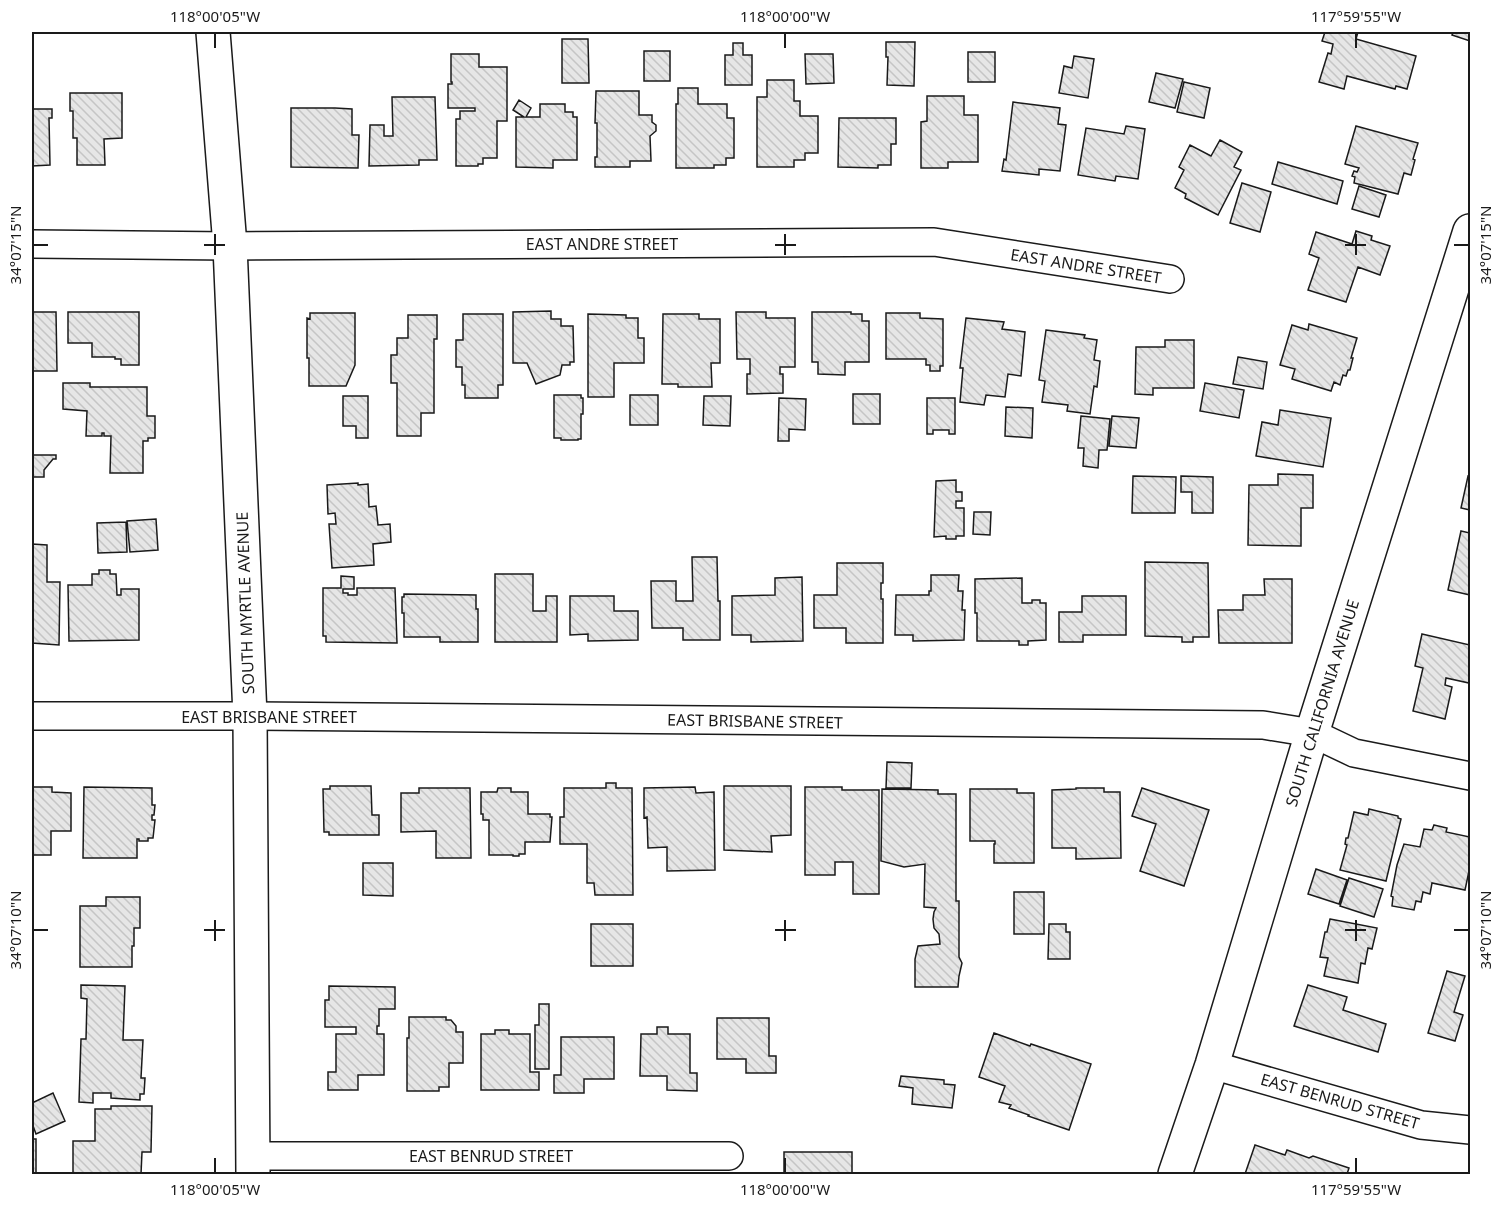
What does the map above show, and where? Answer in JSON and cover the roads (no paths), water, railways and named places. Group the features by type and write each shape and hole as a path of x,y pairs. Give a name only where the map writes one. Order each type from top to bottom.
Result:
{"main road":[{"name":"SOUTH MYRTLE AVENUE","path":"213,32 230,246 250,716 253,1165"},
{"name":"SOUTH CALIFORNIA AVENUE","path":"1175,1174 1212,1065 1312,733 1470,231"}],"street":[{"name":"EAST ANDRE STREET","path":"32,244 230,246 934,242 1170,279"},
{"name":"EAST BRISBANE STREET","path":"32,716 1263,725 1312,733 1354,753 1470,776"},
{"name":"EAST BENRUD STREET","path":"1212,1065 1420,1125 1470,1130"},
{"name":"EAST BENRUD STREET","path":"253,1165 729,1156"}]}
